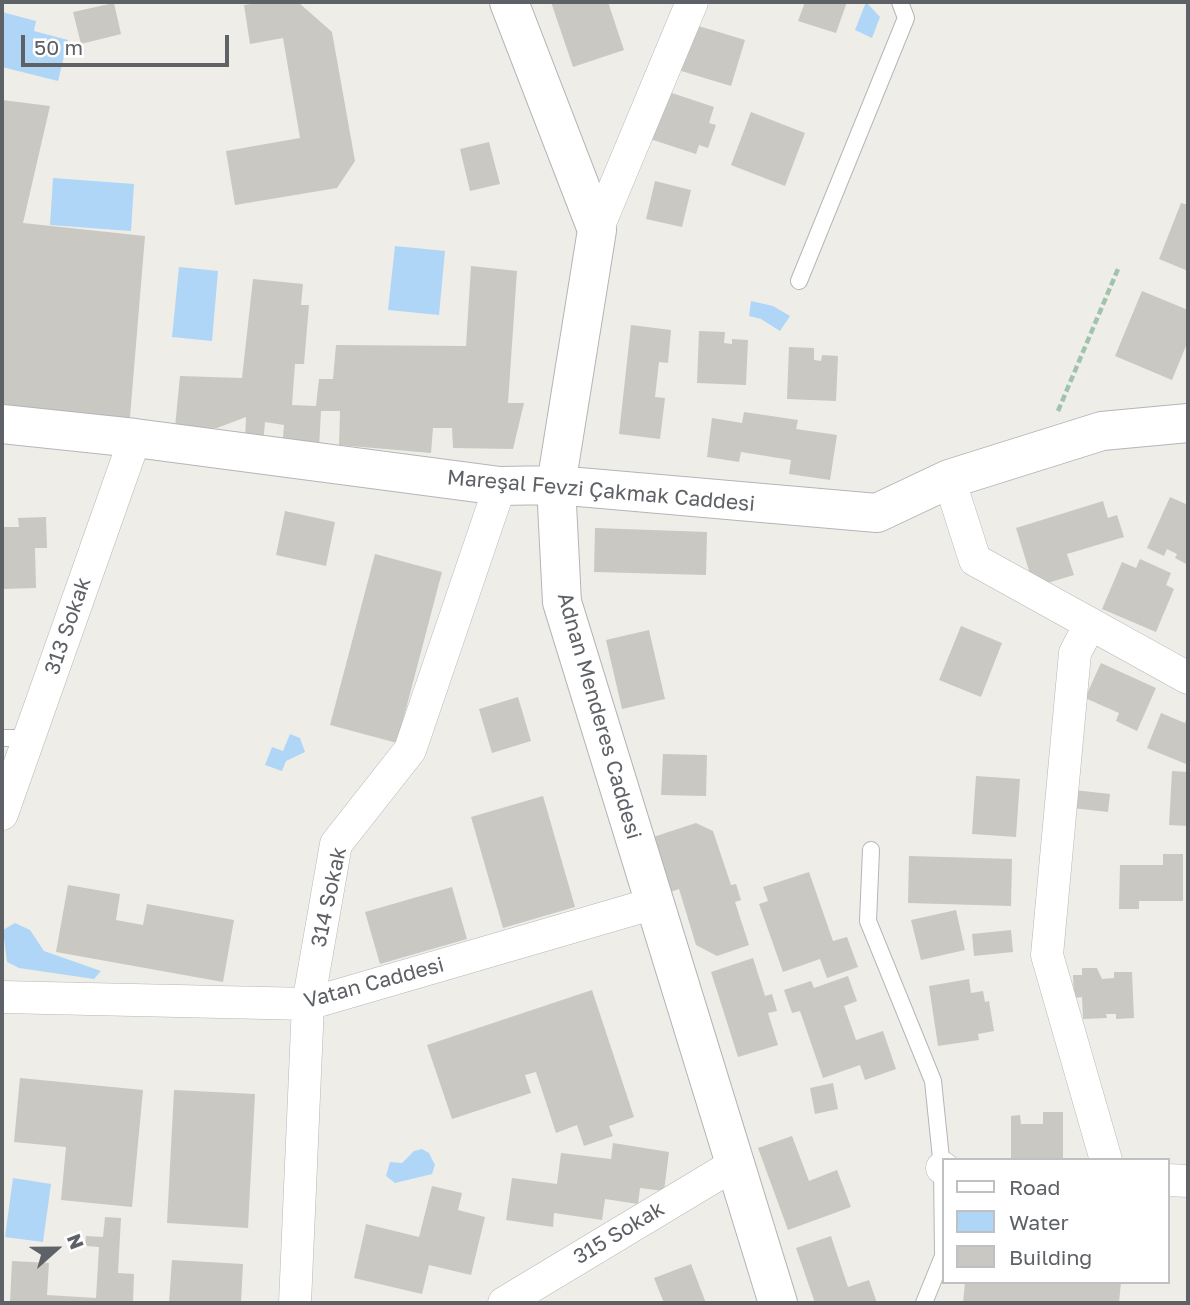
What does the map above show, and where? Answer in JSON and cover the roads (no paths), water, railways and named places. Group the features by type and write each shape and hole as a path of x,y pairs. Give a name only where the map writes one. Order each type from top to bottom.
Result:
{"street":[{"path":"509,2 597,230"},
{"path":"597,230 692,2"},
{"name":"Adnan Menderes Caddesi","path":"597,230 556,485 562,602 778,1303"},
{"name":"Mareşal Fevzi Çakmak Caddesi","path":"2,425 135,438 500,486 556,485 877,513 949,479 1102,431 1188,423"},
{"name":"313 Sokak","path":"2,814 15,738 135,438"},
{"path":"949,479 975,561 1188,678"},
{"name":"314 Sokak","path":"295,1303 308,1004 336,844 410,750 500,486"},
{"path":"1090,624 1075,653 1047,955 1105,1158"},
{"name":"Vatan Caddesi","path":"2,997 308,1004 655,903"},
{"name":"315 Sokak","path":"504,1303 735,1164"},
{"path":"1169,1180 1188,1181"}],"lane":[{"path":"799,281 906,18 900,2"},
{"path":"871,850 869,920 933,1081 942,1159"},
{"path":"924,1303 942,1258"}],"water":[{"path":"866,2 880,17 872,38 855,30"},
{"path":"2,12 36,21 34,31 68,40 58,81 2,67"},
{"path":"53,178 134,184 131,231 50,225"},
{"path":"395,246 445,251 439,315 388,310"},
{"path":"179,267 218,271 212,341 172,337"},
{"path":"751,301 773,306 790,316 780,331 761,319 749,316"},
{"path":"290,734 300,738 305,752 286,761 282,771 265,765 272,747 283,751"},
{"path":"15,923 30,930 44,951 101,971 94,979 19,968 7,962 3,930"},
{"path":"422,1149 429,1153 435,1165 432,1174 395,1183 386,1176 390,1162 402,1163 414,1151"},
{"path":"13,1178 51,1184 43,1242 5,1237"}]}
